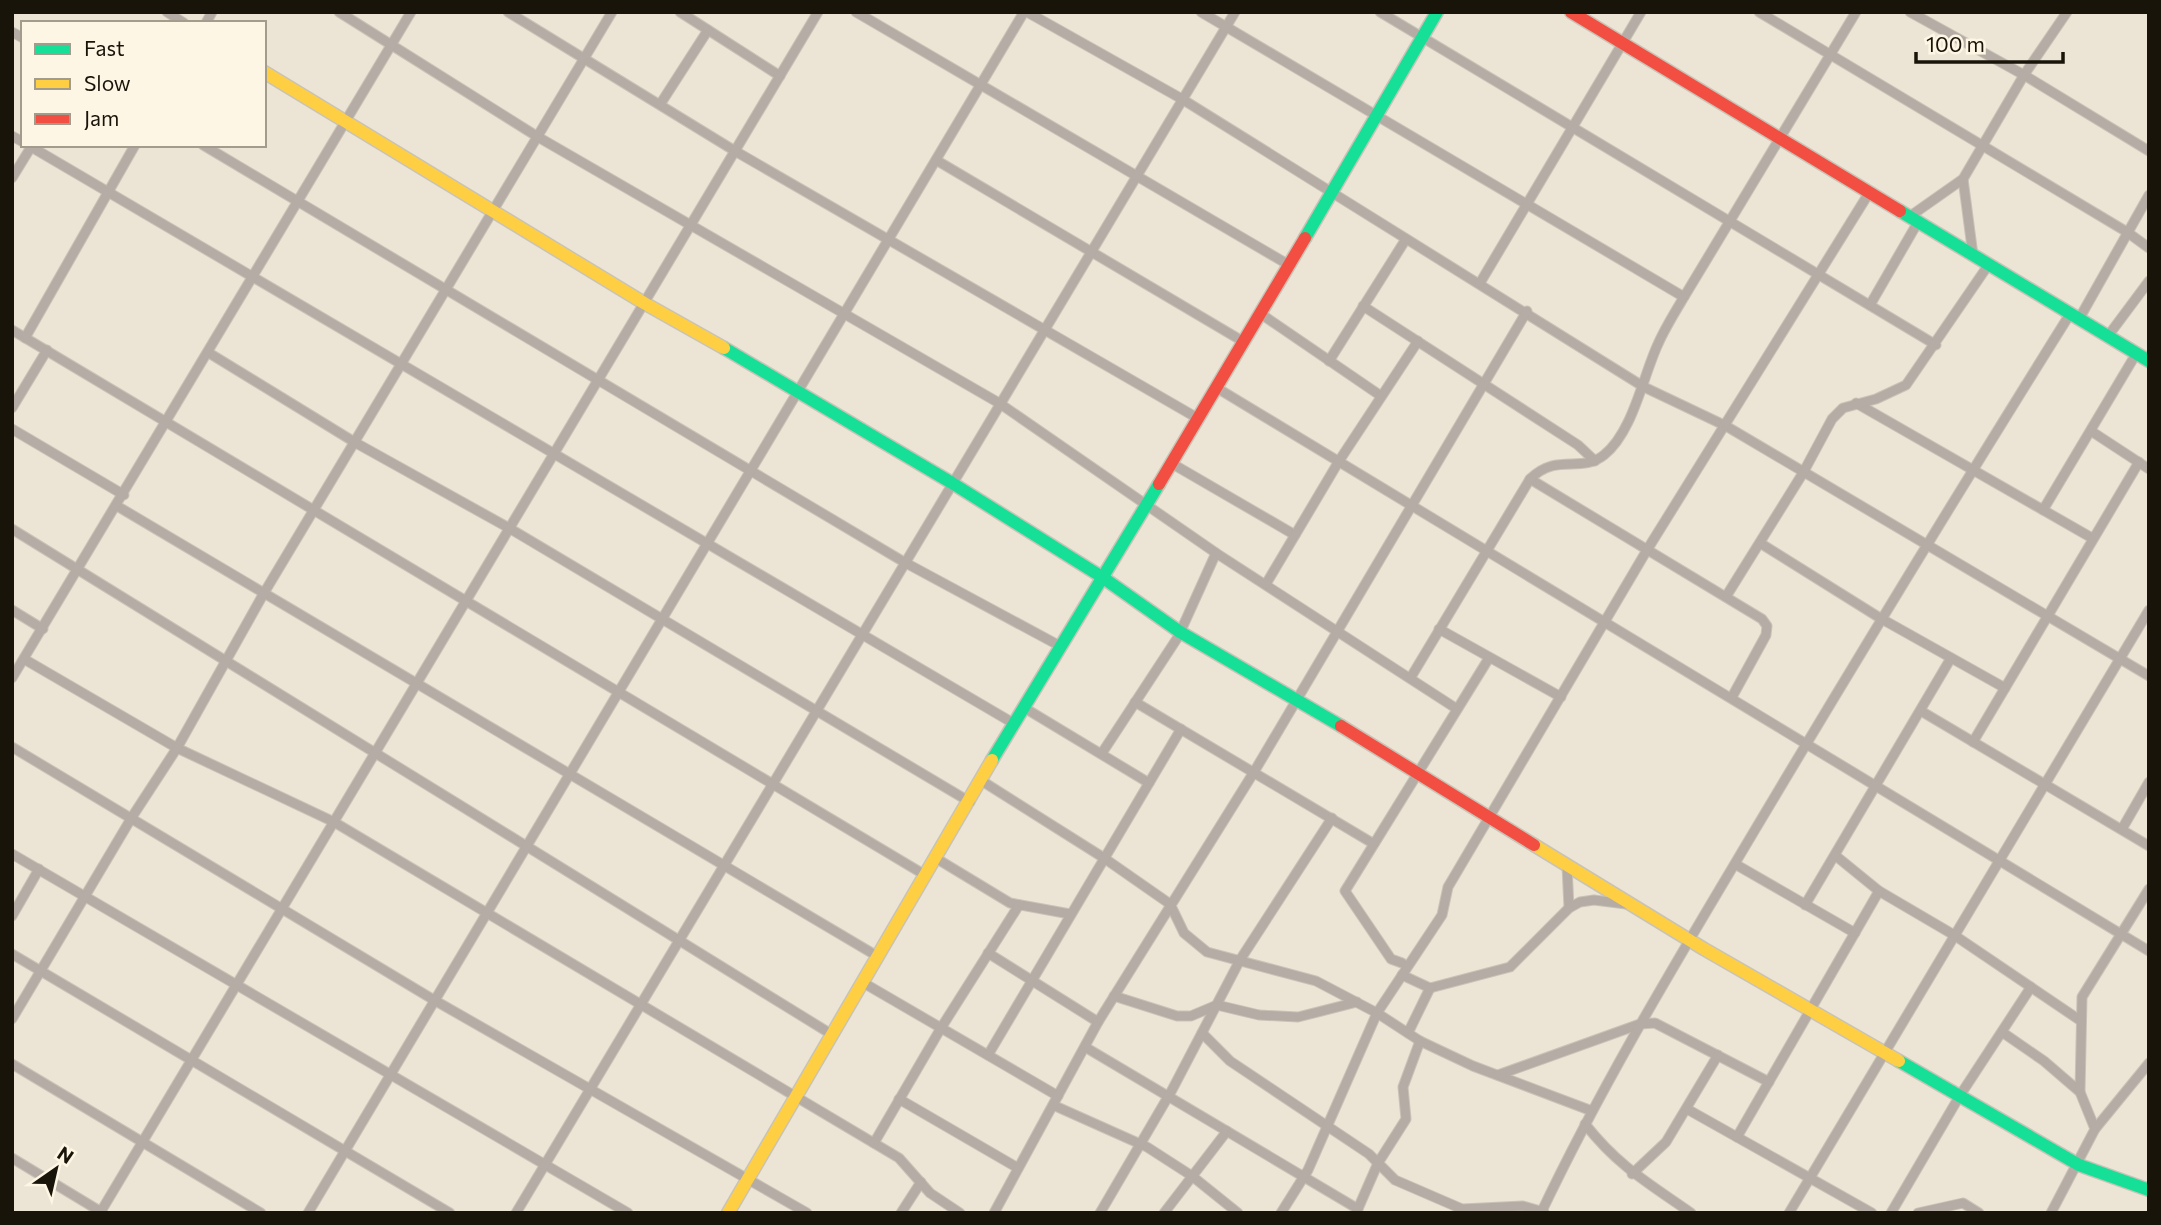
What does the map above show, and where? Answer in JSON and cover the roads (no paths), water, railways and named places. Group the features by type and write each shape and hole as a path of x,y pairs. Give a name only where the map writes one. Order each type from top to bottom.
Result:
{"street":[{"path":"339,12 538,136 999,403 1216,553 1457,709"},
{"path":"12,678 411,12"},
{"path":"508,12 586,57 736,151 1199,419"},
{"path":"12,1018 132,817 177,748 264,593 612,12"},
{"path":"680,12 780,76"},
{"path":"12,1158 101,1212 818,12"},
{"path":"856,12 980,87 1289,265"},
{"path":"308,1213 1026,12 1182,99 1331,194 1527,311 1644,387 1726,426 2149,676"},
{"path":"1201,12 1684,297"},
{"path":"516,1213 642,1008 904,562 1235,12"},
{"path":"1380,12 1936,345"},
{"path":"729,1213 934,858 970,802 1013,723 1199,419 1437,12"},
{"path":"1571,12 2149,361"},
{"path":"1480,283 1641,12"},
{"path":"1759,12 2127,232 2149,248"},
{"path":"1411,677 1530,479 1554,464 1585,464 1595,461 1611,448 1644,387 1658,344 1684,297 1856,12"},
{"path":"1910,12 2024,75 2149,152"},
{"path":"1870,305 1914,220 1963,178 2024,75 2067,12"},
{"path":"661,103 708,30"},
{"path":"266,73 644,303 799,390 952,482 1102,577 1181,632 1295,698 1489,819 1810,1012 2079,1165 2149,1190"},
{"path":"12,178 26,147"},
{"path":"31,147 1013,723"},
{"path":"25,338 134,147"},
{"path":"206,147 448,288 904,562 1060,646"},
{"path":"936,160 1244,342"},
{"path":"1963,178 1973,255"},
{"path":"1281,1213 1304,1177 1377,1013 1442,915 1448,887 1647,550 1869,193"},
{"path":"1202,1033 1230,1061 1378,1163 1395,1180 1462,1211 1524,1206 1543,1212 1591,1111 1806,741 1972,470 2075,316 2149,195"},
{"path":"1329,361 1406,239"},
{"path":"1727,595 1803,473 1832,419 1843,408 1876,399 1906,385 1936,345 1989,264"},
{"path":"2108,337 2149,281"},
{"path":"1363,306 1482,386 1578,445 1595,461"},
{"path":"994,1213 1098,1022 1254,772 1295,698 1527,311"},
{"path":"1261,314 1381,396"},
{"path":"12,330 925,875"},
{"path":"1266,584 1339,461 1418,341"},
{"path":"12,408 47,350"},
{"path":"209,352 356,443 509,528 970,802"},
{"path":"2043,510 2136,354"},
{"path":"1217,388 1806,741 2149,951"},
{"path":"1856,403 2092,538"},
{"path":"12,429 124,495"},
{"path":"2091,431 2149,469"},
{"path":"1171,463 1295,535"},
{"path":"1973,742 2139,463"},
{"path":"1530,479 1727,595 1762,619 1767,626 1766,635 1732,697"},
{"path":"117,506 418,681 877,956"},
{"path":"12,528 831,1034"},
{"path":"1760,542 1880,618 2005,688"},
{"path":"1102,753 1181,632 1216,553"},
{"path":"12,610 43,629"},
{"path":"1790,1213 2149,610"},
{"path":"1439,629 1561,697"},
{"path":"1402,962 1391,959 1345,891 1489,658"},
{"path":"1805,905 1951,658"},
{"path":"24,659 177,748 334,822 487,916 874,1143 907,1165 937,1199 960,1213"},
{"path":"1135,702 1374,844"},
{"path":"1023,707 1149,783"},
{"path":"1921,711 2149,846"},
{"path":"988,1055 1181,729"},
{"path":"12,747 434,1000 807,1213"},
{"path":"982,781 1104,858 1170,904 1184,933 1198,947 1316,981 1377,1013 1420,1041 1497,1075 1591,1111"},
{"path":"2122,830 2149,782"},
{"path":"1100,1213 1168,1097 1240,960 1332,818"},
{"path":"12,854 628,1213"},
{"path":"1836,856 1879,891 1954,935 2081,1021"},
{"path":"934,858 1019,905 1070,914"},
{"path":"1735,864 1855,933"},
{"path":"1567,866 1569,908"},
{"path":"12,916 39,869"},
{"path":"2095,1129 2080,1093 2082,997 2123,935 2149,889"},
{"path":"1737,1137 1879,891"},
{"path":"1402,975 1430,988 1510,967 1569,908 1580,901 1630,904"},
{"path":"874,1143 941,1028 1019,905"},
{"path":"988,953 1098,1022"},
{"path":"12,954 450,1213"},
{"path":"862,982 1058,1096"},
{"path":"1891,1213 1959,1097 2031,987"},
{"path":"1408,1033 1430,988"},
{"path":"1114,996 1177,1016 1199,1014 1217,1005 1259,1014 1298,1017 1357,1002"},
{"path":"1497,1075 1640,1024 1655,1023 1769,1082"},
{"path":"2002,1032 2044,1061 2080,1093"},
{"path":"1085,1047 1357,1211 1378,1163 1406,1119 1403,1087 1420,1041"},
{"path":"1632,1174 1666,1142 1718,1055"},
{"path":"2051,1213 2079,1165 2095,1129 2149,1063"},
{"path":"12,1064 261,1213"},
{"path":"899,1099 1018,1168"},
{"path":"1053,1105 1140,1143 1192,1176 1238,1213"},
{"path":"1688,1109 1872,1213"},
{"path":"1585,1124 1608,1153 1632,1174 1691,1213"},
{"path":"1164,1213 1227,1131"},
{"path":"901,1213 921,1182"},
{"path":"1958,1213 1963,1203"},
{"path":"1918,1213 1963,1203 1979,1213"}]}
